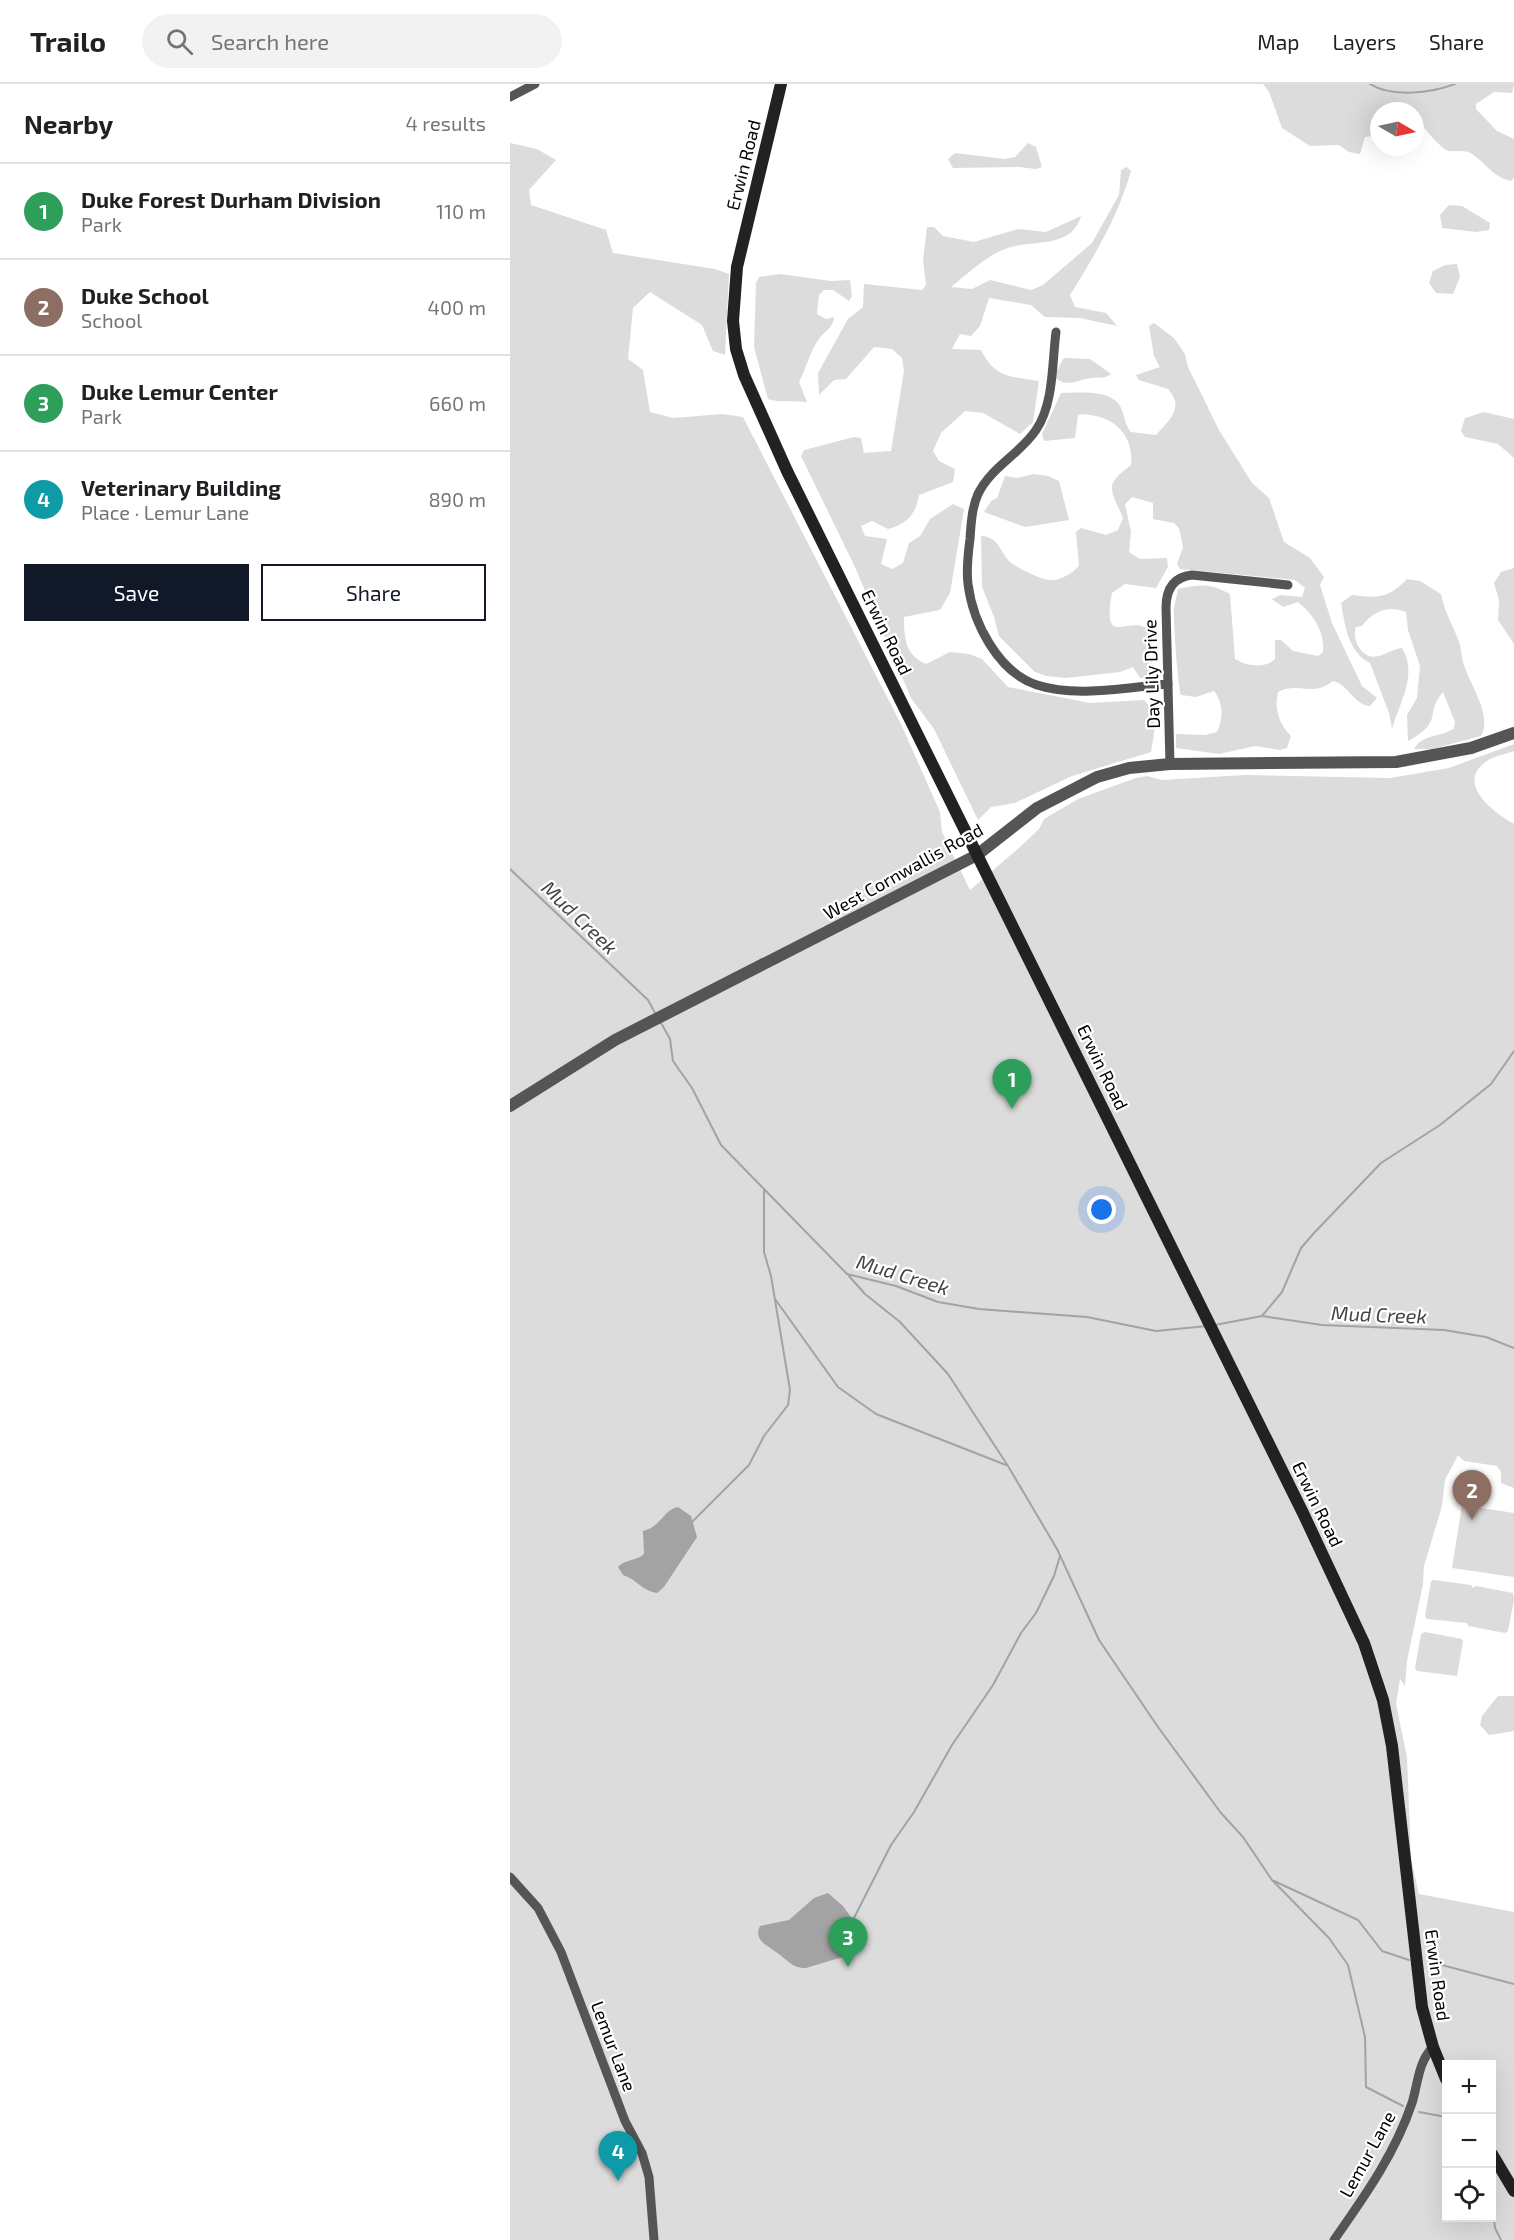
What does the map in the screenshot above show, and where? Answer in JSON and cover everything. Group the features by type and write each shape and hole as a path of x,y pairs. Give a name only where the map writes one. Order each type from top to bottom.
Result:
{"main road":[{"name":"Erwin Road","path":"781,84 735,276 733,321 738,355 757,408 1356,1624 1380,1686 1390,1736 1422,2007 1442,2069"},
{"path":"1496,2162 1514,2191"}],"street":[{"path":"510,98 535,84"},
{"path":"1056,332 1046,406 1040,423 1031,436 988,480 976,501 967,574 973,605 990,644 1009,670 1023,680 1066,690 1168,684"},
{"name":"Day Lily Drive","path":"1170,764 1166,602 1172,585 1181,577 1192,575 1288,585"},
{"name":"West Cornwallis Road","path":"510,1107 564,1070 650,1022 977,855 1037,808 1084,782 1129,768 1170,764 1396,762 1471,748 1514,733"},
{"name":"Lemur Lane","path":"510,1877 538,1908 561,1952 625,2121 642,2153 649,2177 654,2240"},
{"name":"Lemur Lane","path":"1334,2240 1391,2152 1408,2113 1422,2063 1433,2047"}],"shaded area":[{"path":"1263,84 1514,84 1512,93 1494,92 1476,104 1476,109 1497,131 1514,139 1514,178 1511,181 1504,179 1468,152 1445,149 1424,128 1424,102 1370,102 1370,136 1365,137 1360,154 1349,152 1339,145 1310,146 1282,128 1269,92"},
{"path":"510,143 537,149 556,160 529,190 531,205 606,230 613,253 715,269 729,274 725,355 713,351 702,325 650,292 633,308 628,359 643,370 650,412 673,418 723,414 743,417 901,724 940,812 942,832 970,890 1039,829 1044,819 1078,799 1136,778 1147,776 1162,780 1244,775 1390,778 1449,768 1514,744 1514,751 1487,761 1478,770 1474,779 1476,788 1488,805 1514,824 1514,1488 1501,1483 1501,1472 1497,1466 1464,1461 1458,1455 1445,1480 1442,1506 1424,1566 1423,1584 1407,1661 1405,1686 1400,1679 1396,1704 1407,1757 1411,1859 1419,1894 1514,1912 1514,2240 510,2240"},
{"path":"1028,143 1036,147 1042,167 1036,169 953,168 948,159 955,153 1005,159 1015,157"},
{"path":"1127,167 1131,171 1112,220 1070,295 1075,307 1106,313 1117,326 1080,318 1045,317 1031,305 989,298 980,326 971,336 960,334 952,349 981,350 998,371 1012,377 1039,381 1033,422 1020,434 983,413 965,411 941,433 933,451 939,461 955,469 953,482 919,495 913,513 900,524 888,529 872,521 861,526 865,536 887,539 881,564 892,569 903,563 909,543 920,536 930,519 953,504 964,509 950,593 940,610 904,617 907,645 919,660 926,664 950,652 969,654 982,659 1008,687 1090,703 1144,700 1152,712 1155,724 1151,752 1072,776 1015,803 991,807 978,820 934,729 911,698 854,565 801,456 804,450 854,437 861,438 864,453 891,451 904,371 902,358 892,349 874,347 846,379 834,380 819,395 818,373 848,319 863,307 864,284 922,290 926,285 923,260 927,227 934,227 943,236 974,242 1018,229 1046,232 1081,216 1076,227 1068,235 1047,242 1011,247 1000,251 951,287 972,289 990,280 1031,290 1043,285 1092,243 1119,195 1121,170"},
{"path":"1449,205 1462,206 1490,223 1489,230 1476,232 1442,228 1440,215"},
{"path":"1457,264 1460,277 1453,294 1436,293 1429,283 1433,271 1445,265"},
{"path":"780,274 831,281 850,280 852,296 849,301 833,290 824,290 819,295 817,314 826,319 834,317 830,327 816,344 799,382 807,402 768,399 754,347 756,283 759,277"},
{"path":"1154,323 1174,338 1185,354 1188,367 1219,430 1252,483 1269,498 1284,542 1310,558 1324,577 1320,585 1332,623 1362,686 1377,698 1370,706 1364,705 1343,686 1333,681 1318,688 1293,688 1278,692 1278,716 1291,736 1287,748 1280,750 1255,746 1219,754 1176,748 1176,734 1205,735 1217,732 1222,711 1220,701 1214,691 1196,697 1181,695 1174,614 1178,589 1205,586 1230,594 1235,659 1244,663 1261,665 1271,662 1275,659 1275,640 1281,640 1293,651 1318,656 1323,652 1323,645 1317,624 1298,602 1283,607 1272,599 1281,595 1302,597 1305,588 1295,580 1180,569 1177,564 1183,547 1179,528 1174,523 1153,519 1153,503 1132,497 1125,504 1131,532 1129,552 1140,559 1167,558 1168,567 1156,588 1125,584 1112,593 1110,611 1114,626 1142,626 1150,631 1149,675 1146,678 1140,678 1133,667 1120,672 1066,678 1046,676 1035,672 999,636 982,587 981,536 995,541 1008,560 1016,566 1041,578 1054,580 1066,576 1079,566 1076,532 1081,528 1106,535 1118,530 1123,518 1113,493 1113,483 1131,465 1130,448 1123,433 1112,422 1082,414 1078,415 1075,438 1044,441 1042,434 1061,393 1085,393 1101,394 1115,401 1122,409 1131,432 1156,435 1173,414 1175,402 1168,389 1139,380 1136,375 1160,367 1154,356 1149,326"},
{"path":"1063,359 1090,359 1111,374 1068,383 1059,381 1054,377"},
{"path":"1484,412 1514,419 1514,458 1498,444 1465,437 1461,431 1465,418"},
{"path":"1034,474 1048,476 1059,481 1069,520 1025,527 984,512 991,501 997,498 1005,476 1017,478"},
{"path":"1514,568 1514,644 1498,620 1499,600 1494,583 1501,572"},
{"path":"1407,579 1420,581 1441,594 1459,642 1464,665 1482,710 1484,728 1481,736 1432,749 1414,749 1422,740 1454,728 1455,722 1443,692 1435,706 1430,723 1408,741 1407,715 1417,698 1420,666 1408,630 1406,612 1388,609 1376,613 1362,626 1356,627 1355,632 1357,643 1368,655 1379,656 1402,648 1406,658 1408,678 1392,729 1389,713 1370,663 1352,645 1341,603 1352,595 1375,597 1388,594"},
{"path":"1462,1505 1514,1513 1514,1577 1452,1568"},
{"path":"678,1507 691,1516 697,1537 664,1587 657,1593 652,1592 623,1575 618,1567 644,1554 643,1531 654,1526 669,1511"},
{"path":"1431,1581 1513,1593 1514,1600 1508,1631 1505,1633 1468,1626 1467,1623 1427,1619 1425,1616"},
{"path":"1425,1632 1462,1639 1457,1676 1417,1671 1415,1668 1421,1634"},
{"path":"1498,1696 1514,1696 1514,1731 1489,1735 1480,1725 1482,1716"},
{"path":"828,1893 843,1906 865,1937 856,1953 801,1968 790,1963 760,1939 758,1931 760,1926 789,1920 814,1898"}],"waterway":[{"path":"1370,84 1400,93 1423,92 1455,84"},
{"name":"Mud Creek","path":"510,869 648,1000 655,1013"},
{"name":"Mud Creek","path":"660,1021 670,1039 673,1061 692,1088 721,1145 847,1274 896,1286 938,1302 979,1309 1087,1317 1156,1331 1207,1326"},
{"path":"1262,1316 1282,1292 1301,1248 1314,1233 1381,1163 1440,1125 1491,1084 1514,1051"},
{"path":"692,1522 749,1465 764,1436 788,1405 790,1390 771,1276 764,1252 764,1191"},
{"path":"849,1276 865,1294 900,1322 948,1374 1008,1466 1057,1549 1099,1640 1158,1727 1221,1813 1243,1837 1272,1880 1329,1938 1348,1965 1365,2037 1366,2087 1403,2106"},
{"path":"775,1299 838,1387 876,1414 1006,1465"},
{"name":"Mud Creek","path":"1215,1325 1262,1316 1322,1325 1444,1330 1486,1337 1514,1348"},
{"path":"853,1920 891,1845 914,1812 952,1745 993,1685 1021,1633 1036,1613 1054,1576 1060,1556"},
{"path":"1274,1881 1358,1920 1382,1951 1409,1960"},
{"path":"1438,1964 1514,1984"},
{"path":"1419,2112 1442,2116"},
{"path":"1494,2222 1501,2240"}],"place":[{"name":"Duke Forest Durham Division","path":"1012,1109"},
{"name":"Duke School","path":"1472,1520"},
{"name":"Duke Lemur Center","path":"848,1967"},
{"name":"Veterinary Building","path":"618,2181"}]}
